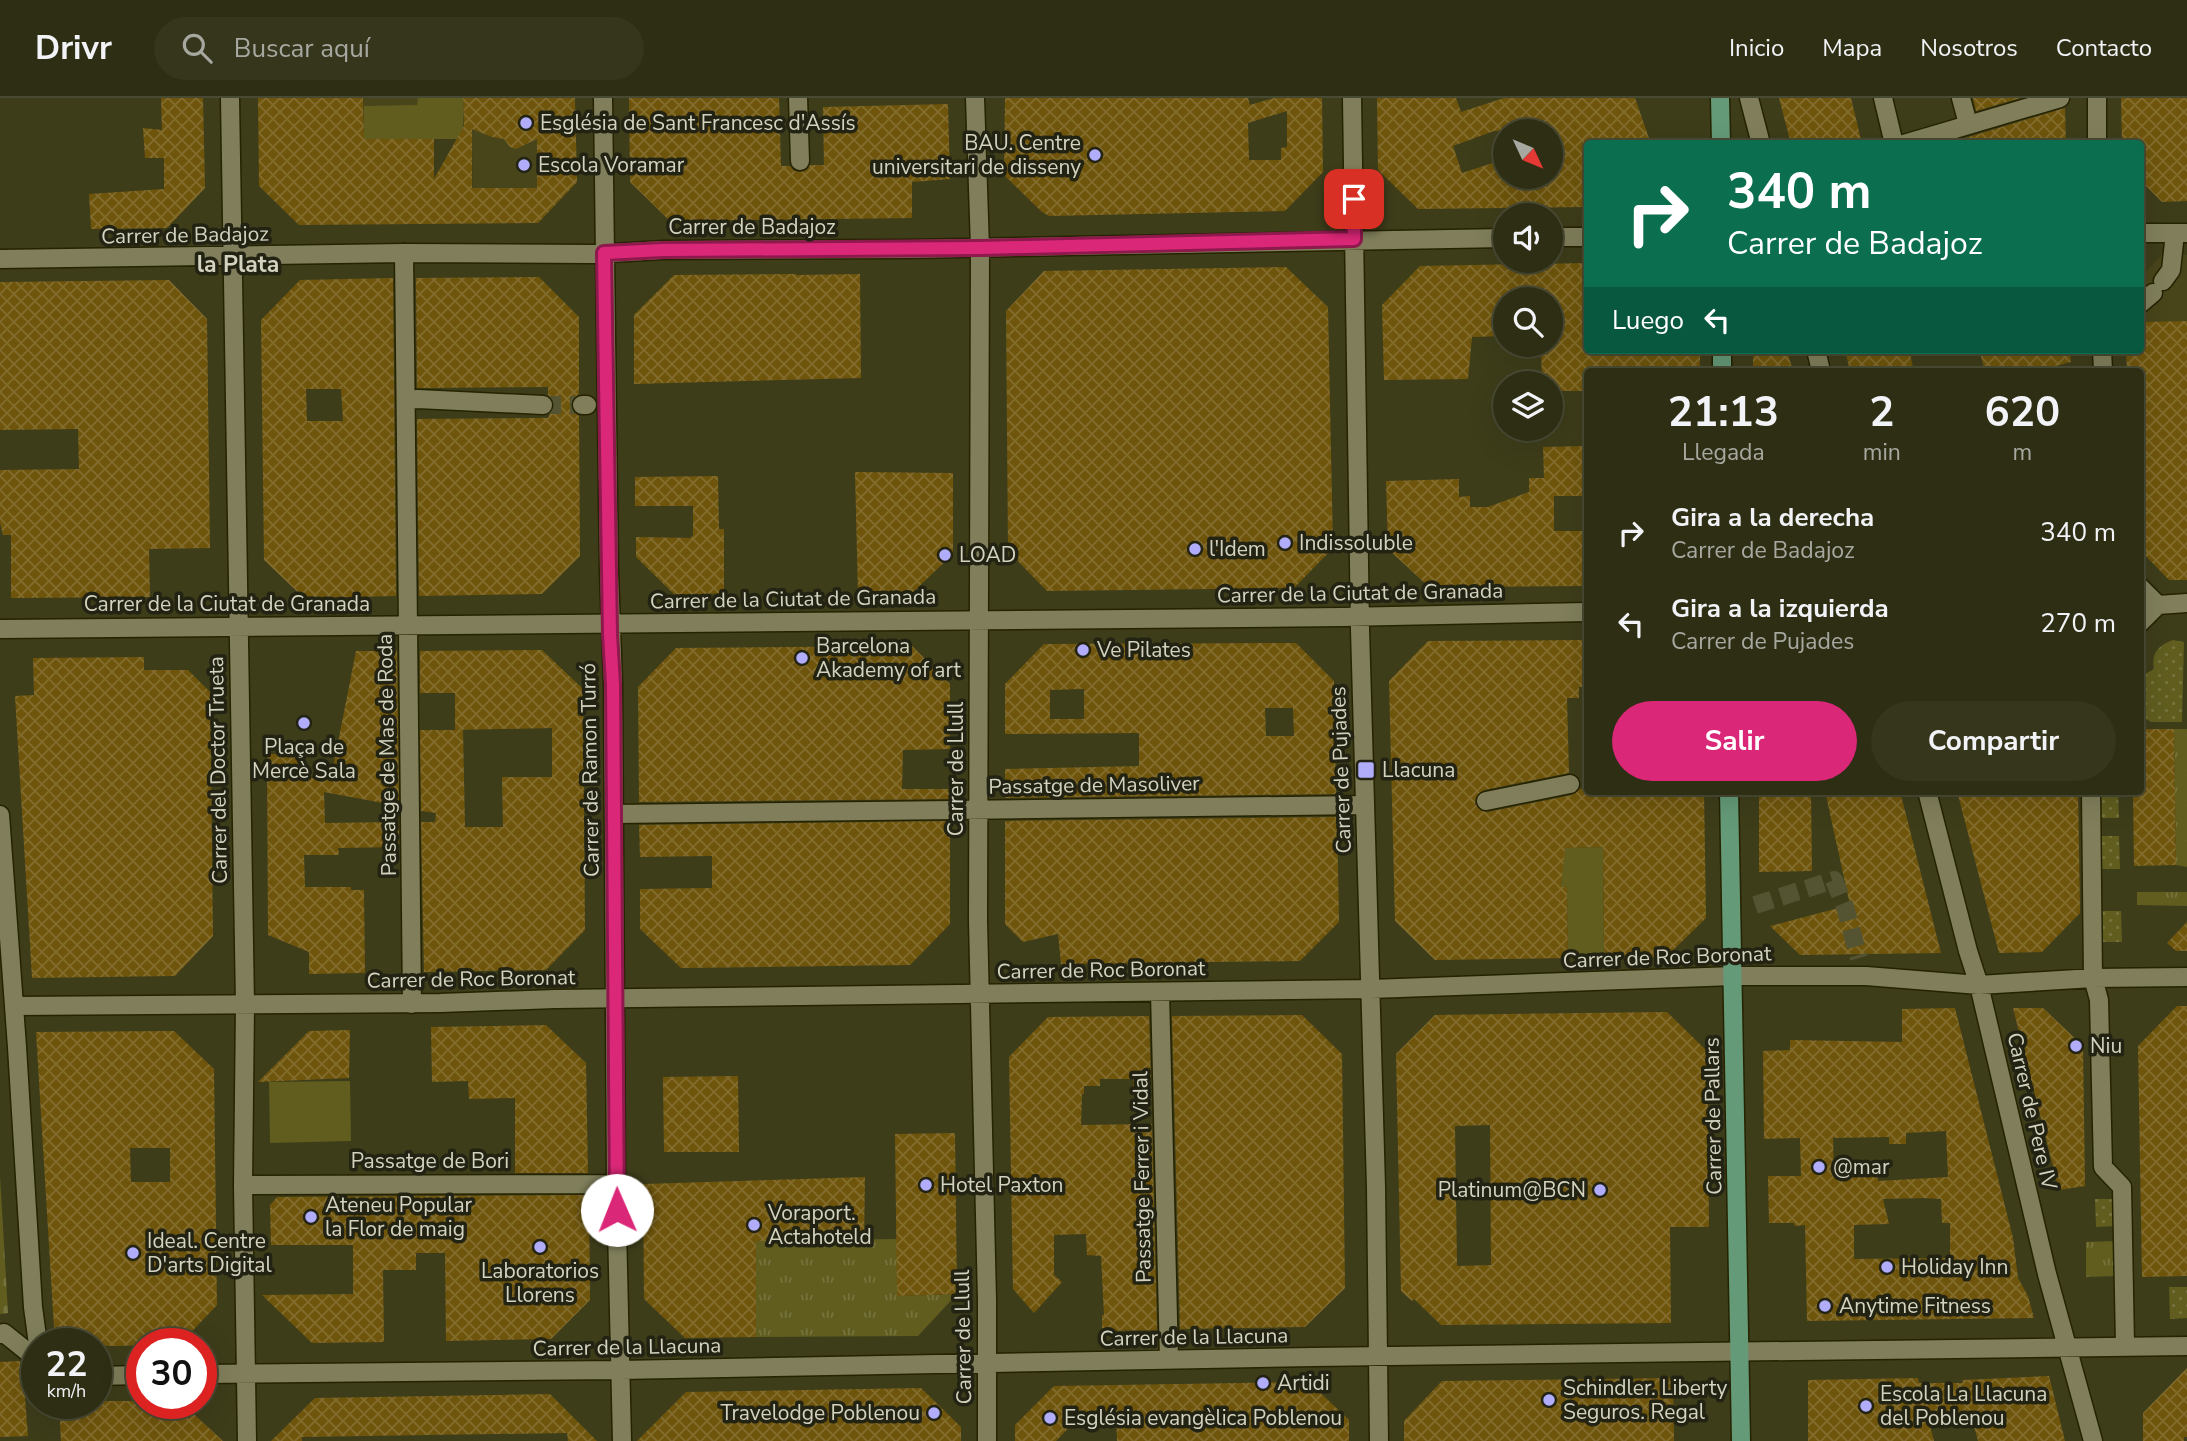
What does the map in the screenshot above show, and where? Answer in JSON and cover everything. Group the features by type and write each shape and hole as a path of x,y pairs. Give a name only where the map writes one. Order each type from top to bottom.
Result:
{"main road":[{"path":"1720,98 1721,140"},
{"name":"Carrer de Pallars","path":"1729,795 1741,1441"}],"street":[{"name":"Carrer del Doctor Trueta","path":"230,98 245,1004 243,1185 247,1441"},
{"name":"Carrer de Ramon Turró","path":"603,98 613,684 616,1184 622,1441"},
{"path":"798,98 800,161"},
{"name":"Carrer de Llull","path":"975,98 980,248 979,994 987,1441"},
{"name":"Carrer de Pujades","path":"1352,98 1360,617 1371,989 1379,1441"},
{"path":"1749,98 1760,140"},
{"path":"1883,98 1893,140"},
{"path":"1961,98 1968,124"},
{"path":"1917,140 2060,98"},
{"path":"2096,140 2097,98"},
{"path":"2144,233 2181,233 2171,270 2152,293"},
{"path":"1563,237 1584,237"},
{"name":"Carrer de Badajoz","path":"0,259 980,248 1493,238"},
{"name":"Passatge de Mas de Roda","path":"404,253 412,1004"},
{"path":"406,400 543,405"},
{"path":"2144,591 2158,605"},
{"path":"2144,619 2158,605 2187,603"},
{"name":"Carrer de la Ciutat de Granada","path":"0,629 1360,617 1584,612"},
{"path":"1486,801 1570,784"},
{"name":"Carrer de Pere IV","path":"1928,795 1979,985 2047,1274 2093,1441"},
{"path":"2091,795 2093,978 2099,1000 2103,1167 2122,1187 2125,1345"},
{"name":"Passatge de Masoliver","path":"614,814 1365,806"},
{"path":"0,815 36,1328"},
{"name":"Carrer de Roc Boronat","path":"15,1006 412,1004 555,999 1371,989 1734,976 1866,976 1979,985 2093,978 2187,977"},
{"name":"Passatge Ferrer i Vidal","path":"1160,992 1169,1360"},
{"name":"Passatge de Bori","path":"243,1185 616,1184"},
{"path":"2,1334 18,1328 34,1313"},
{"path":"2,1334 21,1347"},
{"name":"Carrer de la Llacuna","path":"217,1374 2187,1346"}],"shaded area":[{"name":"Escola Voramar","path":"363,98 480,98 486,134 506,138 510,147 524,138 576,138 577,182 538,223 473,223 472,139 364,139"},
{"path":"2162,255 2187,255 2187,321 2144,322 2144,274"}],"green space":[{"path":"418,98 463,98 463,139 364,139 364,106 417,105"},
{"path":"2173,640 2184,642 2182,722 2151,722 2144,718 2144,675 2154,669 2157,651"},
{"path":"2174,729 2187,729 2187,867 2176,865"},
{"path":"2097,795 2118,795 2119,818 2097,818"},
{"path":"2099,836 2119,836 2120,869 2099,869"},
{"path":"1603,847 1604,958 1568,958 1567,888 1561,887 1564,848"},
{"path":"2137,892 2187,892 2187,906 2137,905"},
{"path":"2100,911 2121,911 2122,942 2099,942"},
{"path":"350,1081 351,1141 270,1143 269,1082"},
{"path":"0,1176 8,1313 0,1314"},
{"path":"2095,1199 2116,1199 2117,1226 2096,1227"},
{"path":"897,1239 898,1296 957,1294 918,1336 756,1337 756,1241"},
{"path":"2117,1241 2117,1276 2086,1277 2086,1242"},
{"path":"2169,1287 2187,1287 2187,1318 2170,1319"}],"building":[{"path":"161,98 203,98 205,188 167,228 91,229 89,194 164,189 164,158 145,158 143,128 162,130"},
{"path":"258,98 363,98 364,139 434,139 434,179 464,126 463,98 575,98 577,182 538,223 299,225 259,186","holes":["472,129 504,139 510,147 516,149 537,139 537,188 472,188"]},
{"path":"629,98 779,98 781,166 790,166 794,171 800,172 807,170 810,165 824,165 823,107 948,104 950,179 912,182 912,218 670,221 630,182"},
{"path":"1005,98 1248,98 1250,105 1274,98 1322,98 1323,172 1285,211 1049,216 1004,175","holes":["1287,111 1287,147 1281,148 1281,160 1249,160 1248,123"]},
{"path":"1377,98 1456,98 1461,112 1504,98 1635,98 1650,140 1584,140 1584,207 1563,207 1563,203 1493,203 1493,208 1418,209 1378,170"},
{"path":"1779,98 1851,98 1861,140 1790,140"},
{"path":"1973,98 2020,98 1976,111"},
{"path":"2121,98 2187,98 2187,201 2162,202 2144,184 2144,140 2122,140"},
{"path":"2065,108 2066,140 1959,140"},
{"path":"1563,263 1584,263 1584,354 1700,354 1700,368 1584,368 1584,391 1563,391 1563,371 1542,371 1541,357 1563,357 1563,287 1493,287 1493,336 1472,337 1468,379 1384,380 1382,305 1420,266 1493,265 1493,273 1563,273"},
{"path":"1286,267 1328,307 1333,548 1294,588 1047,591 1008,551 1006,311 1044,271"},
{"path":"860,274 861,378 634,384 634,315 674,275"},
{"path":"539,277 579,317 579,394 573,399 571,406 579,416 580,556 542,594 419,596 417,419 548,418 554,405 553,399 548,395 548,387 417,388 416,278"},
{"path":"393,278 396,596 304,598 264,560 261,320 300,280","holes":["306,389 341,389 343,421 307,421"]},
{"path":"169,280 207,319 210,548 149,549 150,597 11,598 11,535 3,535 0,523 0,470 79,469 78,429 0,430 0,282"},
{"path":"2187,321 2187,580 2169,580 2144,554 2144,368 2127,368 2126,354 2144,354 2144,322"},
{"path":"1753,354 1788,354 1792,368 1753,368"},
{"path":"1846,354 1910,354 1913,368 1849,368"},
{"path":"1980,354 2070,354 2071,362 2048,368 1984,368"},
{"path":"1584,446 1584,496 1554,496 1554,531 1584,531 1584,586 1429,587 1388,549 1386,481 1459,479 1459,497 1470,496 1470,507 1488,507 1529,492 1529,478 1544,478 1543,447"},
{"path":"855,472 953,473 953,554 912,593 858,595"},
{"path":"718,476 719,529 724,529 724,593 676,596 636,557 636,537 691,538 693,506 635,506 635,477"},
{"path":"1584,640 1584,687 1579,687 1579,698 1567,698 1569,773 1484,790 1476,797 1475,804 1482,811 1572,795 1584,788 1584,795 1704,795 1706,918 1666,957 1604,958 1603,847 1565,848 1561,887 1567,887 1568,958 1435,960 1395,921 1389,681 1428,641"},
{"path":"1296,643 1334,681 1336,794 1005,798 1005,769 1139,766 1139,733 1005,734 1005,684 1044,644","holes":["1084,689 1084,719 1050,719 1050,690","1265,708 1293,708 1294,736 1266,736"]},
{"path":"912,646 950,684 950,749 903,750 902,789 950,789 950,799 639,802 638,687 676,648"},
{"path":"542,650 583,689 585,930 546,970 424,972 421,822 435,822 436,813 421,811 420,730 455,730 455,693 420,693 420,651","holes":["552,728 552,777 502,777 503,827 465,827 463,730 455,730"]},
{"path":"356,651 397,651 399,806 324,792 325,823 399,822 399,847 338,848 339,855 304,855 305,887 351,887 351,890 364,890 365,973 309,974 309,952 268,935 267,754 303,754 303,772 331,778"},
{"path":"144,657 144,670 188,670 210,692 213,936 175,976 32,978 15,696 34,695 33,658"},
{"path":"2144,729 2174,729 2176,865 2134,866 2133,795 2144,795"},
{"path":"1759,795 1811,795 1812,871 1759,872"},
{"path":"1826,795 1901,795 1941,953 1800,955 1770,926 1850,905"},
{"path":"1958,795 2078,795 2080,913 2042,952 1999,953"},
{"path":"1337,817 1339,922 1300,961 1061,964 1058,934 1023,942 1005,924 1005,821"},
{"path":"950,821 950,924 910,965 681,968 640,929 640,889 712,888 712,856 640,857 639,825"},
{"path":"2187,922 2187,951 2176,951 2167,943"},
{"path":"2177,1006 2187,1006 2187,1276 2142,1277 2138,1046"},
{"path":"1955,1008 2013,1238 2018,1278 2028,1296 2034,1318 1807,1321 1805,1225 1769,1223 1768,1176 1801,1176 1800,1138 1764,1139 1763,1051 1790,1050 1790,1040 1902,1042 1902,1009","holes":["1946,1131 1948,1177 1878,1181 1877,1175 1834,1175 1833,1138 1889,1137 1889,1144 1906,1144 1906,1133","1883,1199 1941,1199 1942,1223 1950,1223 1950,1258 1854,1259 1854,1225 1889,1224"]},
{"path":"2013,1008 2043,1008 2083,1046 2085,1186 2059,1190"},
{"path":"1667,1012 1706,1050 1709,1227 1670,1227 1671,1323 1441,1325 1414,1299 1412,1301 1401,1291 1396,1054 1435,1015","holes":["1490,1125 1491,1265 1457,1266 1455,1126"]},
{"path":"1302,1015 1342,1054 1345,1288 1305,1327 1180,1329 1172,1016"},
{"path":"1149,1016 1151,1086 1133,1086 1133,1079 1100,1079 1100,1086 1084,1086 1081,1125 1152,1124 1157,1330 1102,1331 1104,1315 1101,1256 1087,1255 1086,1234 1054,1235 1054,1275 1062,1282 1034,1313 1013,1289 1009,1057 1048,1017"},
{"path":"546,1025 586,1063 588,1173 515,1173 515,1098 469,1099 468,1081 432,1082 431,1027"},
{"path":"350,1030 349,1078 258,1082 309,1031"},
{"path":"174,1031 214,1069 217,1305 195,1328 126,1328 126,1346 112,1346 112,1328 54,1328 36,1032","holes":["130,1148 170,1148 170,1182 131,1182"]},
{"path":"738,1076 739,1152 664,1152 663,1077"},
{"name":"Hotel Paxton","path":"955,1133 957,1294 897,1296 895,1134"},
{"path":"865,1177 864,1241 756,1241 756,1337 685,1338 644,1299 643,1184"},
{"path":"589,1195 590,1300 551,1339 446,1341 445,1253 416,1253 416,1270 383,1270 384,1342 312,1343 262,1295 353,1294 353,1245 271,1245 270,1205 277,1197"},
{"path":"20,1361 21,1419 27,1419 28,1436 0,1437 0,1362"},
{"path":"2187,1368 2187,1437 2184,1437 2184,1441 2143,1441 2143,1413"},
{"path":"2049,1376 2065,1441 1978,1441 1971,1415 1930,1426 1934,1441 1808,1441 1808,1380 1918,1378 1919,1383 1963,1383 1962,1380"},
{"name":"Schindler. Liberty Seguros. Regal","path":"1673,1378 1674,1441 1404,1441 1404,1421 1442,1381"},
{"path":"1309,1382 1349,1420 1349,1441 1117,1441 1116,1410 1084,1412 1056,1441 1015,1441 1015,1425 1054,1386"},
{"path":"921,1388 961,1427 961,1441 637,1441 686,1392"},
{"path":"550,1394 597,1441 568,1441 567,1433 302,1437 302,1441 271,1441 315,1398"},
{"path":"112,1401 126,1401 126,1419 199,1419 223,1441 61,1441 60,1419 112,1419"}],"tunnel":[{"path":"543,405 582,405"},
{"path":"1755,905 1834,880 1845,907 1859,958"}],"place":[{"name":"Església de Sant Francesc d'Assís","path":"526,123"},
{"name":"BAU. Centre universitari de disseny","path":"1095,155"},
{"name":"Escola Voramar","path":"524,165"},
{"name":"Indissoluble","path":"1285,543"},
{"name":"l'Idem","path":"1195,549"},
{"name":"LOAD","path":"945,555"},
{"name":"Ve Pilates","path":"1083,650"},
{"name":"Barcelona Akademy of art","path":"802,658"},
{"name":"Plaça de Mercè Sala","path":"304,723"},
{"name":"Llacuna","path":"1366,770"},
{"name":"Niu","path":"2076,1046"},
{"name":"@mar","path":"1819,1167"},
{"name":"Hotel Paxton","path":"926,1185"},
{"name":"Platinum@BCN","path":"1600,1190"},
{"name":"Ateneu Popular la Flor de maig","path":"311,1217"},
{"name":"Voraport. Actahoteld","path":"754,1225"},
{"name":"Laboratorios Llorens","path":"540,1247"},
{"name":"Ideal. Centre D'arts Digital","path":"133,1253"},
{"name":"Holiday Inn","path":"1887,1267"},
{"name":"Anytime Fitness","path":"1825,1306"},
{"name":"Artidi","path":"1263,1383"},
{"name":"Schindler. Liberty Seguros. Regal","path":"1549,1400"},
{"name":"Escola La Llacuna del Poblenou","path":"1866,1406"},
{"name":"Travelodge Poblenou","path":"934,1413"},
{"name":"Església evangèlica Poblenou","path":"1050,1418"}],"district":[{"name":"la Plata","path":"238,264"}],"route":[{"path":"617,1210 613,684 604,253 1354,239 1354,199"}]}
